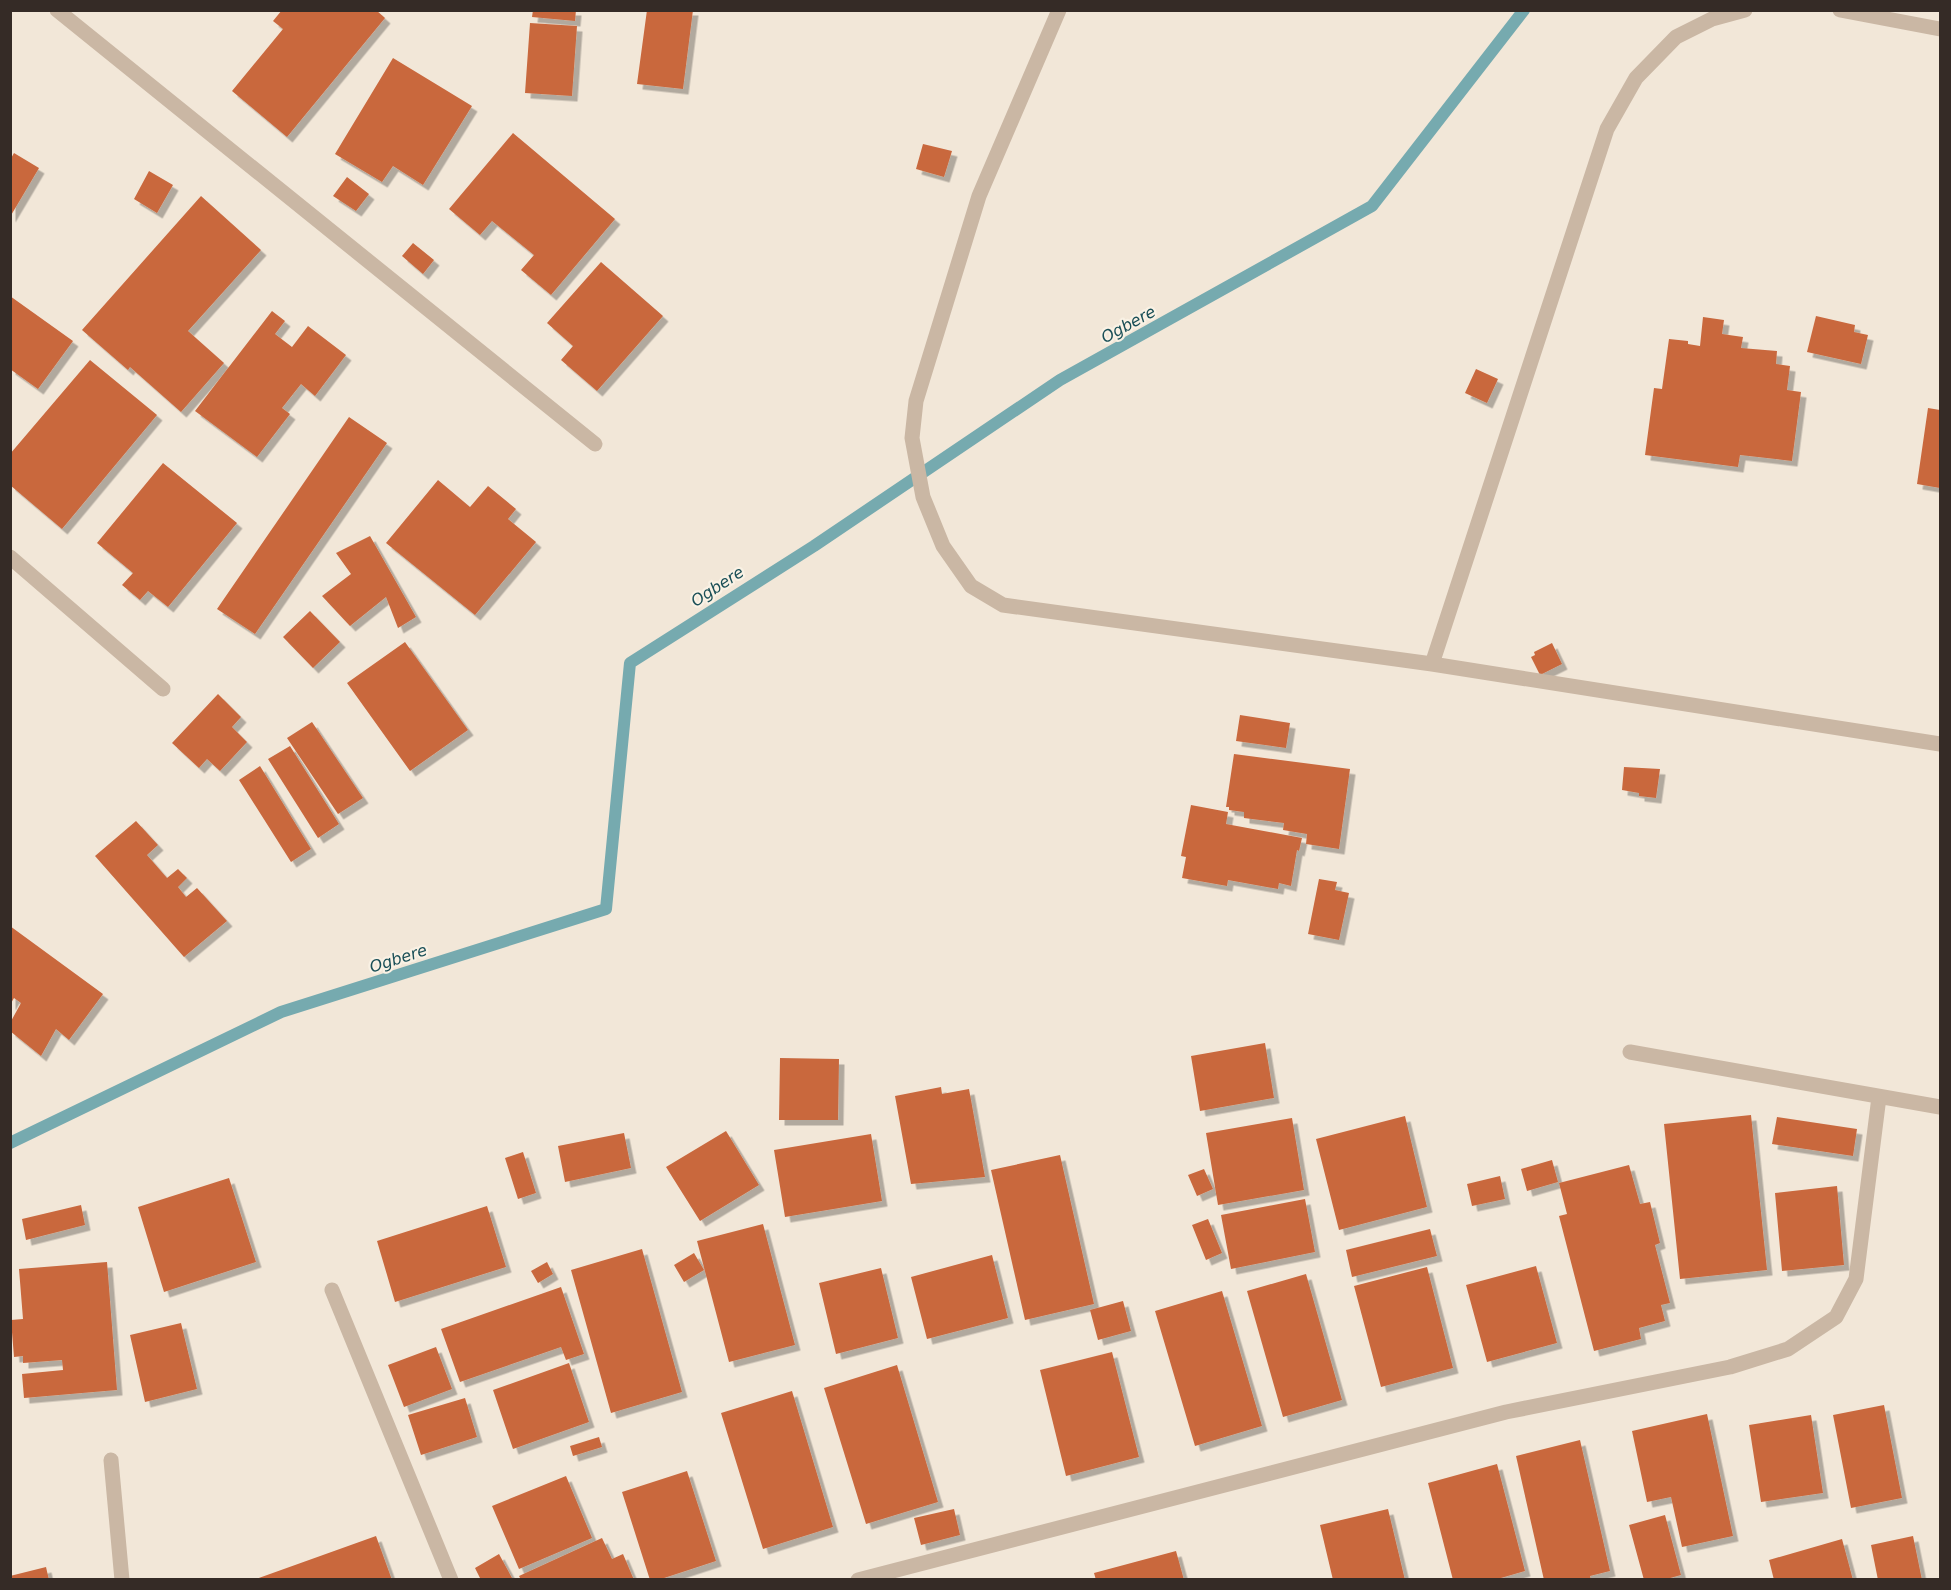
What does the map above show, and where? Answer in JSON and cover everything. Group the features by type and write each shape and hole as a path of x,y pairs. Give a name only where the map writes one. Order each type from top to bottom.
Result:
{"street":[{"path":"57,10 595,444"},
{"path":"1059,10 979,196 916,401 912,438 923,497 943,546 971,586 1003,605 1432,664 1941,744"},
{"path":"1432,664 1607,129 1635,78 1676,36 1712,19 1745,10"},
{"path":"1840,10 1941,29"},
{"path":"10,557 163,689"},
{"path":"1630,1052 1941,1107"},
{"path":"858,1580 1506,1412 1730,1367 1788,1349 1836,1317 1856,1279 1879,1097"},
{"path":"332,1290 451,1580"},
{"path":"111,1460 122,1580"}],"building":[{"path":"282,10 376,10 385,18 287,137 232,91 283,29 273,21"},
{"path":"533,10 576,10 575,21 532,17"},
{"path":"647,10 693,10 683,89 637,84"},
{"path":"530,23 577,26 572,96 525,93"},
{"path":"393,58 472,106 423,185 393,166 382,182 335,154"},
{"path":"513,133 615,219 551,295 521,270 534,255 492,221 480,235 449,209"},
{"path":"923,144 952,151 944,177 916,169"},
{"path":"14,153 39,168 10,217 10,160"},
{"path":"149,171 173,185 157,213 134,199"},
{"path":"347,177 369,194 356,211 333,196"},
{"path":"201,196 261,250 188,331 224,363 181,412 130,367 128,370 82,330"},
{"path":"413,243 434,260 423,274 402,256"},
{"path":"601,262 663,316 597,391 561,360 573,346 547,323"},
{"path":"10,296 73,341 38,389 10,369"},
{"path":"272,311 285,321 275,334 292,347 308,326 346,355 315,396 301,384 282,408 290,414 257,457 195,411"},
{"path":"1816,316 1855,325 1854,332 1868,335 1861,364 1807,352"},
{"path":"1703,317 1724,320 1722,334 1743,337 1741,348 1777,351 1776,364 1790,366 1787,390 1801,392 1792,461 1740,455 1738,467 1645,455 1654,388 1662,389 1669,339 1688,341 1688,344 1700,346"},
{"path":"90,360 157,415 62,529 10,485 10,454"},
{"path":"1476,369 1498,379 1487,403 1465,393"},
{"path":"1928,408 1940,410 1940,488 1917,484"},
{"path":"349,417 387,443 255,634 217,609"},
{"path":"163,463 237,523 168,607 148,591 140,600 122,585 133,573 97,543"},
{"path":"438,480 470,507 488,486 516,509 508,519 536,542 475,615 386,543"},
{"path":"370,536 416,617 398,628 386,597 350,626 322,596 351,574 336,553"},
{"path":"310,611 340,642 313,668 283,637"},
{"path":"405,642 468,730 410,771 347,683"},
{"path":"1552,643 1562,664 1540,675 1531,657 1535,655 1534,652"},
{"path":"218,694 241,717 232,727 247,742 220,771 207,759 199,768 172,743"},
{"path":"1240,715 1290,723 1286,748 1236,741"},
{"path":"312,722 363,798 338,814 287,738"},
{"path":"290,746 339,824 318,838 268,759"},
{"path":"1234,754 1350,769 1339,849 1306,844 1307,834 1283,830 1284,823 1244,818 1244,812 1229,810 1229,807 1226,807"},
{"path":"260,766 311,849 291,862 239,780"},
{"path":"1624,767 1660,769 1656,798 1639,796 1639,793 1622,790"},
{"path":"1191,805 1228,812 1226,824 1302,838 1299,851 1297,850 1291,886 1279,883 1278,889 1228,880 1227,886 1182,878 1186,857 1181,856"},
{"path":"136,821 158,845 147,855 167,878 178,869 187,878 178,887 186,897 197,888 227,921 184,957 95,856"},
{"path":"1319,879 1337,882 1335,890 1349,893 1339,940 1308,934"},
{"path":"10,926 103,994 69,1040 56,1029 41,1056 10,1031 10,1023 21,1003 14,998 10,1005"},
{"path":"1265,1043 1274,1098 1200,1111 1191,1056"},
{"path":"780,1058 839,1059 838,1120 779,1120"},
{"path":"941,1087 942,1094 969,1089 985,1177 911,1184 895,1096"},
{"path":"1751,1115 1767,1270 1680,1279 1664,1124"},
{"path":"1405,1116 1427,1207 1339,1230 1316,1139"},
{"path":"1777,1117 1857,1129 1853,1156 1772,1144"},
{"path":"1292,1118 1304,1190 1218,1205 1206,1133"},
{"path":"726,1131 759,1185 700,1221 666,1167"},
{"path":"624,1133 631,1168 565,1182 558,1146"},
{"path":"871,1134 882,1201 785,1217 774,1150"},
{"path":"523,1152 536,1193 518,1199 505,1158"},
{"path":"1060,1155 1094,1304 1025,1320 991,1170"},
{"path":"1552,1160 1558,1182 1527,1191 1521,1169"},
{"path":"1629,1165 1640,1204 1650,1202 1660,1243 1655,1245 1670,1303 1661,1305 1665,1321 1639,1328 1641,1339 1594,1351 1559,1216 1567,1214 1559,1183"},
{"path":"1204,1169 1213,1189 1197,1196 1188,1175"},
{"path":"1500,1176 1505,1199 1472,1206 1467,1184"},
{"path":"229,1178 256,1262 164,1292 138,1207"},
{"path":"1837,1186 1844,1265 1782,1271 1775,1193"},
{"path":"1305,1199 1315,1252 1231,1269 1221,1215"},
{"path":"81,1205 85,1225 26,1240 22,1219"},
{"path":"487,1206 506,1267 395,1302 377,1241"},
{"path":"1208,1219 1222,1253 1206,1260 1192,1225"},
{"path":"763,1224 795,1345 729,1362 697,1241"},
{"path":"1430,1229 1437,1256 1352,1277 1346,1250"},
{"path":"642,1249 682,1392 611,1413 571,1270"},
{"path":"694,1253 704,1270 684,1282 674,1265"},
{"path":"992,1255 1008,1318 927,1339 911,1277"},
{"path":"107,1262 117,1390 24,1398 22,1374 63,1370 62,1360 23,1363 23,1356 14,1357 11,1320 23,1319 19,1269"},
{"path":"547,1262 553,1274 538,1283 531,1271"},
{"path":"1536,1266 1557,1343 1487,1362 1466,1285"},
{"path":"1427,1267 1453,1368 1381,1387 1354,1286"},
{"path":"881,1268 898,1338 836,1354 819,1283"},
{"path":"1306,1274 1342,1400 1283,1417 1247,1291"},
{"path":"561,1287 584,1354 566,1360 561,1347 460,1382 441,1329"},
{"path":"1222,1291 1262,1426 1195,1446 1155,1311"},
{"path":"1123,1301 1131,1331 1098,1340 1090,1310"},
{"path":"181,1323 197,1389 145,1402 130,1335"},
{"path":"436,1347 452,1389 404,1407 388,1365"},
{"path":"1112,1352 1139,1457 1066,1476 1040,1370"},
{"path":"569,1363 589,1422 513,1449 493,1390"},
{"path":"897,1365 938,1502 866,1524 824,1388"},
{"path":"792,1391 833,1527 763,1549 721,1413"},
{"path":"465,1398 477,1437 421,1455 408,1415"},
{"path":"1884,1405 1902,1498 1851,1508 1833,1415"},
{"path":"1707,1414 1733,1536 1682,1547 1671,1497 1647,1502 1632,1431"},
{"path":"1811,1415 1823,1493 1761,1502 1749,1425"},
{"path":"599,1437 602,1447 573,1456 570,1446"},
{"path":"1580,1440 1610,1571 1590,1576 1591,1580 1544,1580 1516,1456"},
{"path":"1497,1464 1525,1571 1494,1580 1453,1580 1428,1483"},
{"path":"687,1471 716,1561 658,1580 650,1580 622,1492"},
{"path":"566,1476 592,1538 519,1569 492,1506"},
{"path":"954,1509 960,1535 921,1545 914,1518"},
{"path":"1388,1509 1405,1580 1333,1580 1320,1525"},
{"path":"1665,1515 1681,1575 1663,1580 1644,1580 1629,1525"},
{"path":"376,1536 392,1580 256,1580 256,1579"},
{"path":"1913,1536 1922,1580 1878,1580 1871,1545"},
{"path":"602,1538 612,1559 623,1554 634,1580 521,1580 519,1576"},
{"path":"1842,1539 1853,1580 1774,1580 1769,1560"},
{"path":"1176,1551 1184,1580 1096,1580 1094,1573"},
{"path":"499,1554 512,1578 481,1580 475,1568"},
{"path":"46,1567 49,1580 10,1580 10,1576"}],"waterway":[{"name":"Ogbere","path":"10,1143 281,1012 606,909 630,663 814,546 1060,380 1372,206 1524,10"}]}
